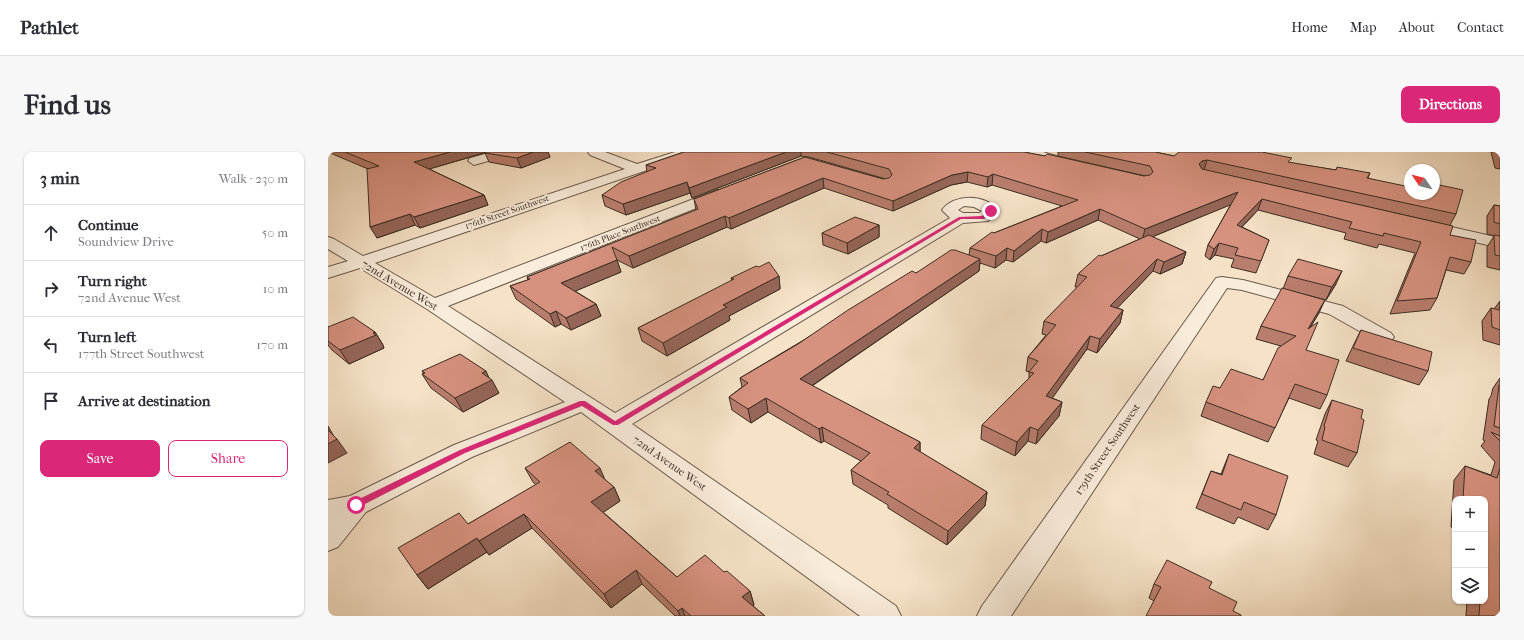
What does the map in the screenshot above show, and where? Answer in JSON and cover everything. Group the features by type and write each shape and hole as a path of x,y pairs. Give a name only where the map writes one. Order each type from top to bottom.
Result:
{"street":[{"path":"474,161 506,152"},
{"path":"594,152 637,169"},
{"name":"176th Street Southwest","path":"328,273 687,152"},
{"path":"1033,152 1048,159 1077,166"},
{"name":"176th Place Southwest","path":"434,305 738,187"},
{"path":"615,424 960,218"},
{"path":"1409,222 1500,244"},
{"name":"72nd Avenue West","path":"328,242 434,305 615,424 885,616"},
{"name":"179th Street Southwest","path":"993,616 1222,282 1243,285 1336,310 1384,337"},
{"path":"328,512 356,505 463,451 583,403"},
{"path":"328,539 356,505"}],"building":[{"path":"345,152 450,152 414,162 484,195 414,217 410,214 370,227 367,169 379,166"},
{"path":"533,152 517,158 485,153"},
{"path":"684,152 786,152 689,188 687,182 623,204 602,195 621,182 656,168 646,165"},
{"path":"827,152 1024,152 1045,156 1047,154 1144,176 1150,175 1153,172 1150,166 1085,152 1155,152 1174,156 1179,152 1262,152 1292,158 1288,162 1336,170 1337,167 1370,173 1367,178 1404,186 1404,200 1440,200 1440,185 1463,190 1456,214 1207,160 1202,161 1199,164 1202,169 1453,226 1450,235 1476,240 1471,262 1450,257 1437,298 1397,301 1421,242 1384,233 1383,236 1349,228 1352,222 1262,199 1237,225 1269,240 1261,261 1235,255 1238,248 1219,243 1214,249 1208,245 1238,192 1145,229 1100,209 1048,232 1042,229 1014,251 1007,248 996,256 970,248 992,232 994,233 1078,200 993,174 988,177 968,172 952,175 893,201 823,178 729,218 725,216 629,256 612,247 617,260 561,283 596,304 566,318 556,311 550,314 510,286 530,279 527,277 698,209 694,199 805,157 883,179 889,178 892,175 889,169"},
{"path":"1494,205 1500,206 1500,224 1494,222"},
{"path":"855,217 879,225 847,243 822,233"},
{"path":"1149,235 1186,252 1164,262 1157,259 1110,306 1123,310 1100,339 1090,336 1046,396 1062,402 1038,430 1030,427 1017,442 982,425 1034,373 1029,372 1038,361 1028,357 1056,325 1044,321 1087,277 1078,274 1099,255 1101,256"},
{"path":"1494,235 1500,236 1500,256 1495,255"},
{"path":"951,250 980,259 800,379 920,442 914,448 987,492 948,531 887,494 889,492 851,470 870,453 822,427 819,429 766,398 748,409 729,397 748,383 740,378 798,344 848,310 912,271 916,273"},
{"path":"1298,259 1342,271 1332,287 1288,276"},
{"path":"769,262 779,276 723,305 727,307 663,343 638,328 734,279 731,278 756,266 759,267"},
{"path":"1282,288 1325,300 1308,329 1318,322 1306,350 1339,360 1327,395 1295,384 1275,428 1206,402 1213,386 1220,388 1231,369 1263,380 1278,348 1296,336 1261,326"},
{"path":"1491,308 1500,310 1500,330 1492,327"},
{"path":"353,317 375,332 373,333 376,335 340,350 328,341 328,327"},
{"path":"1361,330 1432,352 1428,371 1353,348"},
{"path":"460,354 486,371 482,373 492,380 455,398 422,374 425,373 422,371"},
{"path":"1499,385 1500,386 1500,428 1494,426"},
{"path":"1332,400 1363,410 1361,418 1364,420 1357,453 1322,440 1324,426"},
{"path":"328,430 337,439 328,444"},
{"path":"1491,432 1500,436 1500,441"},
{"path":"570,442 600,468 595,471 614,487 591,502 677,577 705,555 724,572 727,571 750,591 742,597 765,616 691,616 682,608 678,611 636,570 604,594 524,514 479,541 477,538 417,575 398,548 459,513 468,524 540,482 525,468"},
{"path":"1229,454 1288,476 1276,515 1244,502 1241,510 1202,494 1211,471 1222,475"},
{"path":"1465,466 1497,478 1500,468 1500,616 1479,616 1480,604 1488,604 1488,496 1463,496"},
{"path":"1167,560 1212,582 1209,588 1237,602 1233,611 1241,616 1146,616 1161,587 1154,584"}],"route":[{"path":"356,505 463,451 583,403 615,424 960,218 983,218 991,211"}]}
